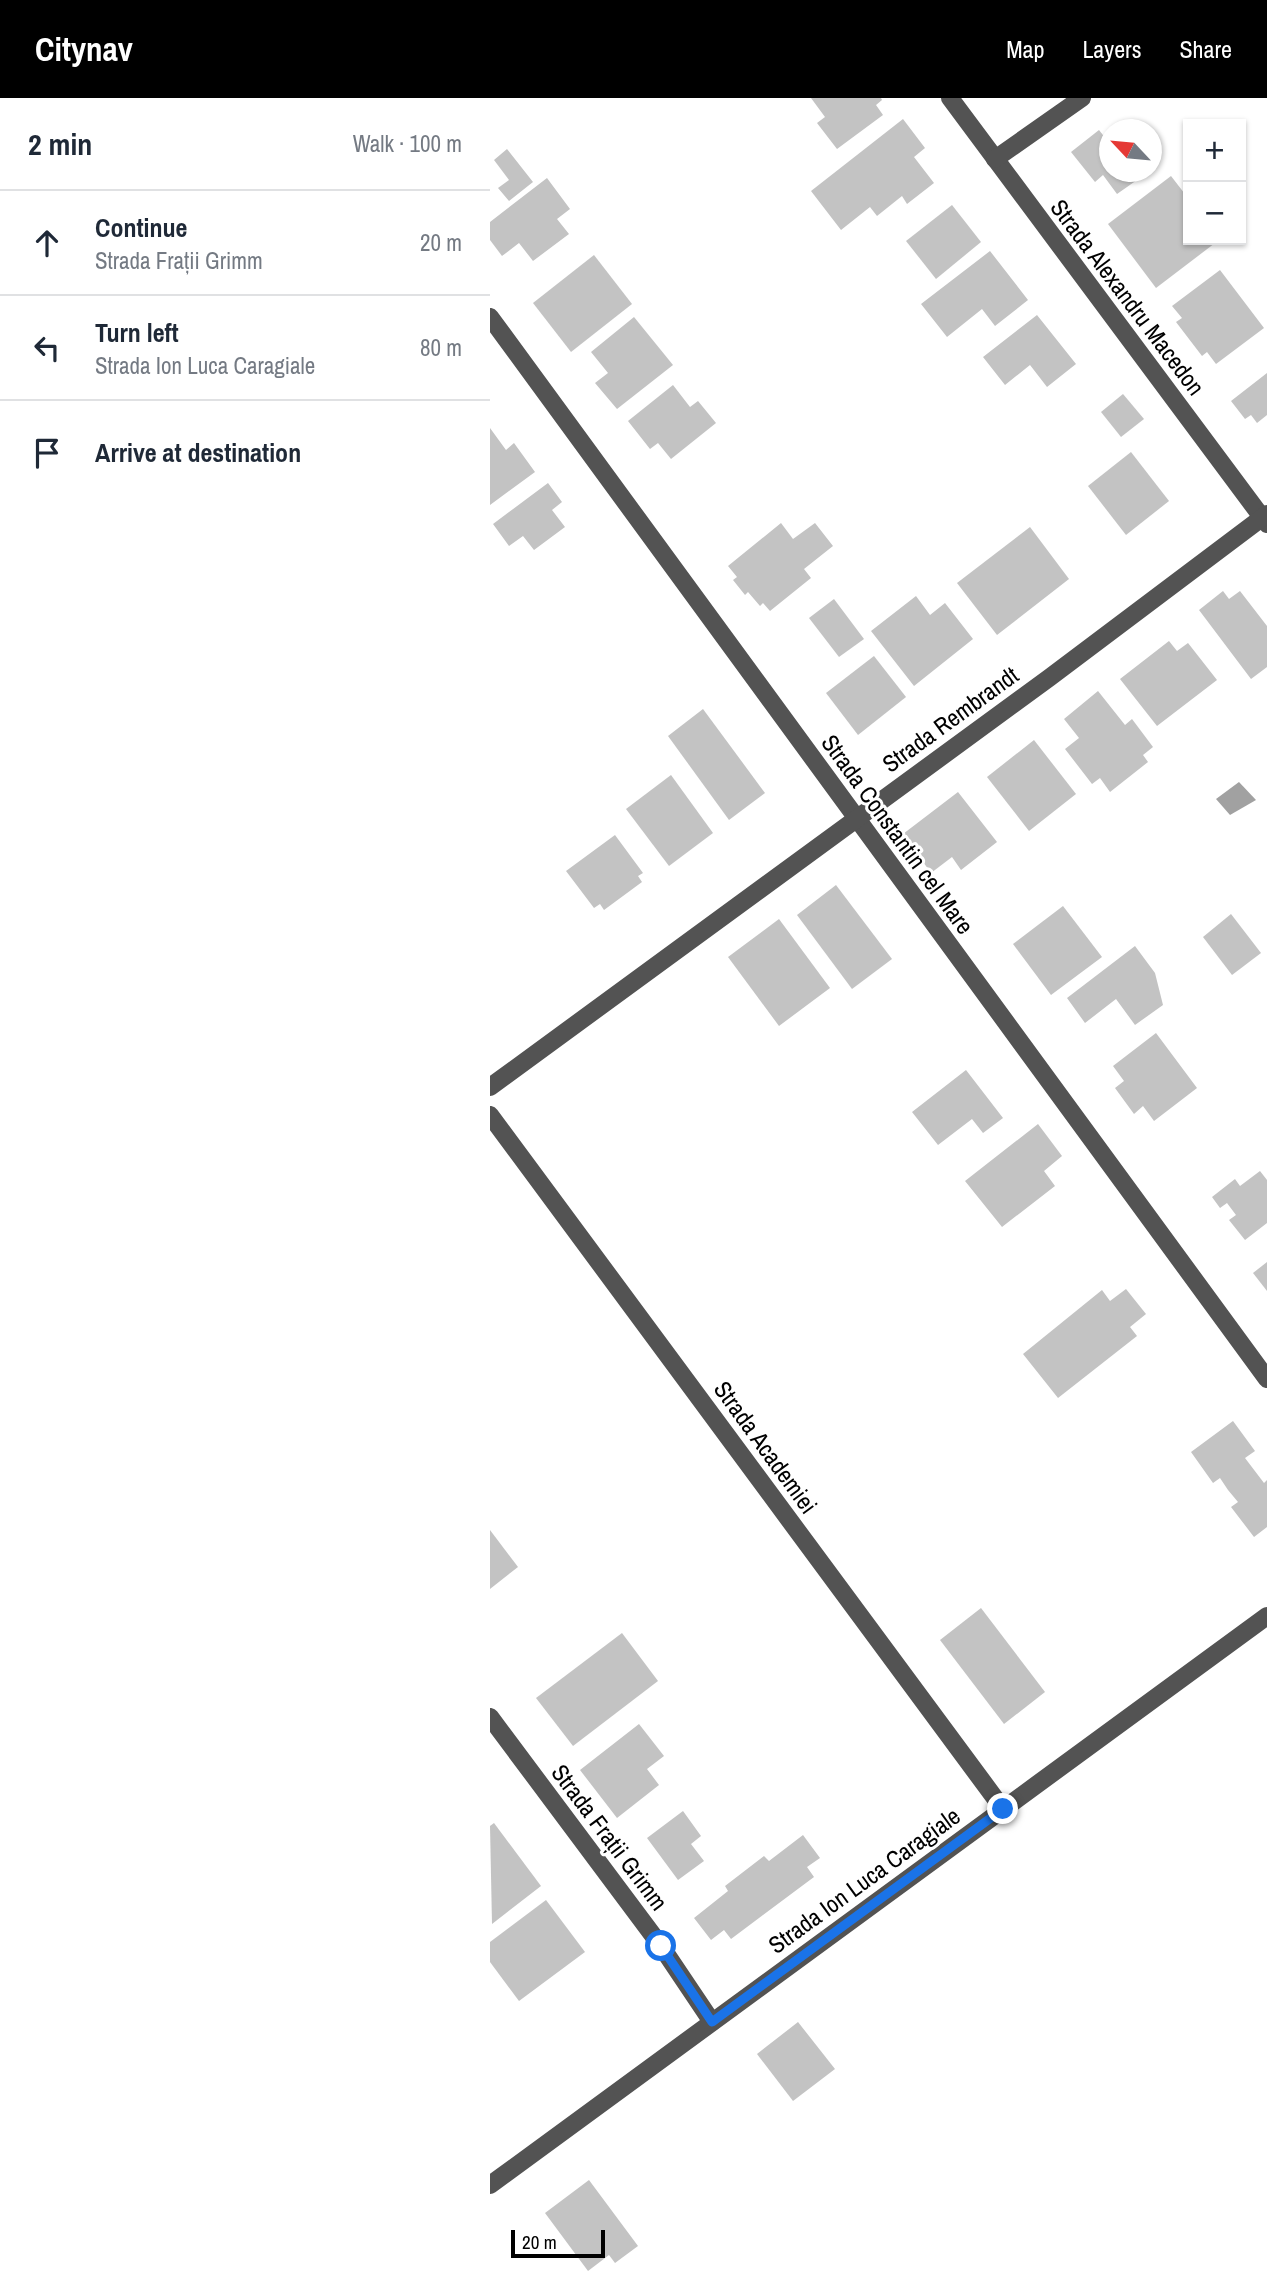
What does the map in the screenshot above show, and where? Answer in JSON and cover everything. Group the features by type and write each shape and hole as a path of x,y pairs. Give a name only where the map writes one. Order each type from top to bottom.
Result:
{"street":[{"name":"Strada Alexandru Macedon","path":"950,98 1265,518"},
{"path":"995,159 1082,98"},
{"name":"Strada Constantin cel Mare","path":"490,317 1267,1379"},
{"name":"Strada Rembrandt","path":"490,1087 1265,518"},
{"name":"Strada Academiei","path":"490,1115 1003,1809"},
{"name":"Strada Ion Luca Caragiale","path":"490,2185 1267,1616"},
{"name":"Strada Frații Grimm","path":"490,1717 661,1946 712,2022"}],"shaded area":[{"path":"1239,782 1256,800 1230,815 1216,799"}],"building":[{"path":"811,98 881,98 876,105 883,115 837,149 817,123 825,117"},
{"path":"903,119 925,148 914,157 934,183 907,204 902,196 877,216 870,207 841,230 811,191"},
{"path":"1099,130 1099,178 1095,182 1071,152"},
{"path":"507,149 533,182 509,201 498,188 509,180 494,160"},
{"path":"1171,176 1183,192 1183,245 1212,245 1156,288 1108,224"},
{"path":"547,178 570,209 557,219 569,234 533,261 519,243 502,256 490,240 490,222"},
{"path":"1108,182 1134,182 1117,194"},
{"path":"952,205 981,242 936,279 906,241"},
{"path":"990,251 1028,300 995,326 982,309 947,337 921,304"},
{"path":"594,255 632,304 571,352 533,303"},
{"path":"1220,270 1264,328 1216,364 1207,352 1202,356 1176,322 1182,318 1172,306"},
{"path":"1037,315 1076,364 1047,387 1030,365 1005,385 983,357"},
{"path":"634,317 673,365 617,409 595,383 608,373 591,352"},
{"path":"1267,373 1267,415 1257,423 1251,415 1245,419 1231,401"},
{"path":"673,385 690,407 698,401 716,423 671,459 658,443 650,449 628,421"},
{"path":"1123,394 1144,419 1121,437 1101,412"},
{"path":"490,428 506,450 514,443 535,472 490,505"},
{"path":"1131,452 1169,501 1126,535 1088,486"},
{"path":"548,483 562,502 552,510 565,527 534,550 523,536 509,546 493,524"},
{"path":"781,523 793,539 815,523 833,546 804,569 811,578 770,611 763,603 760,606 748,592 745,595 733,580 737,577 728,566"},
{"path":"1030,527 1069,579 997,635 957,583"},
{"path":"1223,591 1229,599 1240,591 1267,626 1267,667 1251,679 1199,610"},
{"path":"916,596 930,615 945,603 973,639 914,686 871,631"},
{"path":"834,599 864,639 839,657 809,618"},
{"path":"1169,641 1177,651 1188,643 1217,680 1157,726 1120,679"},
{"path":"874,656 906,697 858,735 826,693"},
{"path":"1098,691 1125,725 1132,719 1153,747 1143,755 1148,762 1110,792 1100,778 1092,784 1065,749 1079,738 1064,719"},
{"path":"703,709 765,793 729,820 668,736"},
{"path":"1034,740 1076,794 1029,831 987,777"},
{"path":"671,775 713,833 669,866 626,809"},
{"path":"958,792 997,842 961,870 952,857 931,873 903,834"},
{"path":"615,835 643,873 638,876 642,882 604,910 600,904 594,908 566,871"},
{"path":"836,885 892,959 852,989 797,915"},
{"path":"1063,906 1102,957 1051,995 1013,944"},
{"path":"1231,914 1261,953 1232,975 1203,937"},
{"path":"779,919 830,988 779,1026 728,957"},
{"path":"1135,946 1155,973 1163,1005 1135,1025 1116,999 1085,1023 1067,998"},
{"path":"1156,1033 1197,1088 1154,1121 1143,1106 1134,1114 1115,1088 1124,1081 1113,1066"},
{"path":"966,1070 1003,1118 983,1133 972,1119 938,1145 912,1112"},
{"path":"1038,1124 1062,1156 1044,1171 1055,1186 1002,1227 965,1181"},
{"path":"1260,1171 1267,1180 1267,1223 1245,1240 1229,1220 1236,1215 1227,1203 1220,1208 1212,1197 1235,1179 1240,1186"},
{"path":"1267,1262 1267,1291 1253,1273"},
{"path":"1126,1289 1146,1314 1130,1327 1137,1336 1058,1398 1023,1354 1102,1290 1110,1301"},
{"path":"1233,1421 1255,1451 1245,1458 1264,1483 1267,1480 1267,1527 1254,1537 1231,1507 1238,1502 1220,1478 1213,1483 1191,1452"},
{"path":"490,1530 518,1567 490,1589"},
{"path":"981,1608 1045,1692 1004,1724 940,1640"},
{"path":"622,1633 658,1681 573,1746 536,1698"},
{"path":"639,1724 664,1756 647,1769 659,1785 617,1818 580,1770"},
{"path":"683,1811 701,1836 691,1844 704,1861 678,1880 647,1838"},
{"path":"494,1823 541,1886 492,1924 490,1826"},
{"path":"803,1835 820,1858 807,1867 814,1877 731,1939 724,1930 711,1940 694,1918 728,1891 725,1886 764,1856 769,1861"},
{"path":"546,1900 585,1952 519,2001 490,1962 490,1942"},
{"path":"798,2022 835,2069 793,2101 757,2054"},
{"path":"589,2180 638,2246 615,2263 609,2255 588,2271 545,2213"}],"route":[{"path":"661,1946 712,2022 1003,1809"}]}
